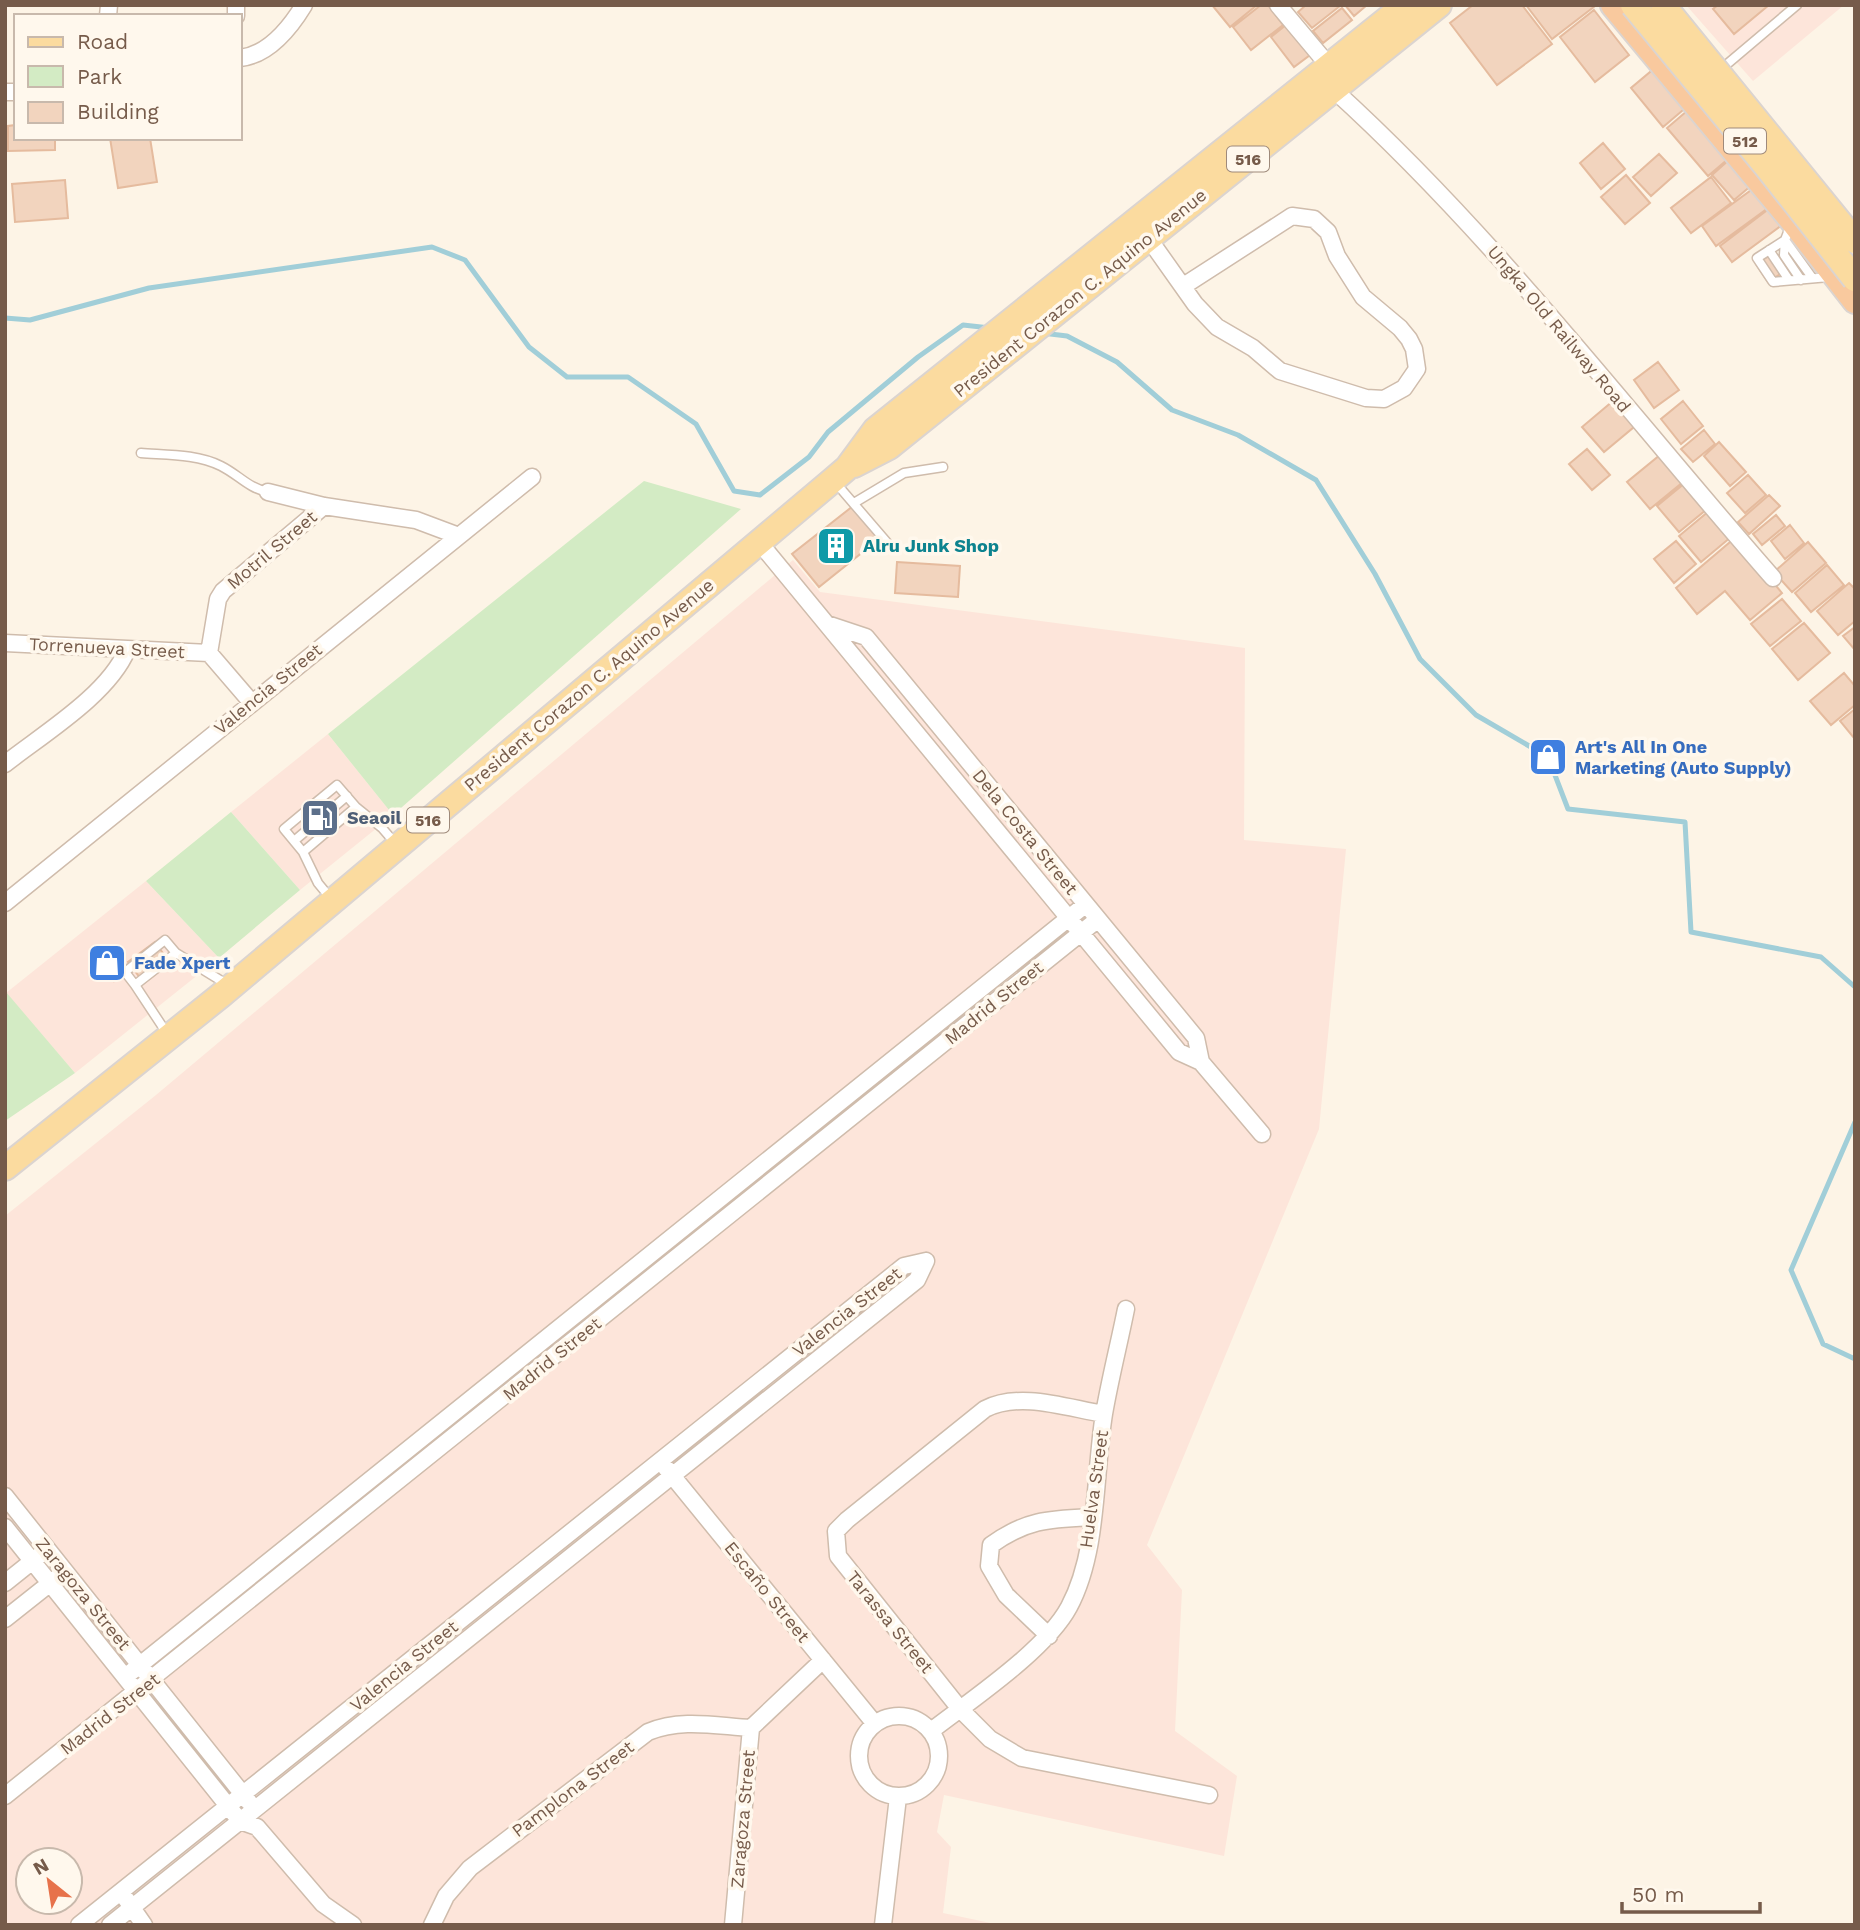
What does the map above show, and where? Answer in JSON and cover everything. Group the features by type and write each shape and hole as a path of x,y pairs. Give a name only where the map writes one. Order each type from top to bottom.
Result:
{"highway":[{"name":"512","path":"1613,5 1701,110 1787,228 1845,278 1855,301"},
{"path":"1650,5 1685,15"},
{"name":"512","path":"1685,15 1855,223"},
{"path":"1701,110 1733,73"}],"main road":[{"name":"President Corazon C. Aquino Avenue","path":"882,439 1018,343 1149,239 1331,78 1405,5"},
{"name":"President Corazon C. Aquino Avenue","path":"5,1168 169,1037 882,439 987,340 1331,78 1439,5"},
{"name":"512","path":"1633,5 1766,166 1845,278"},
{"name":"512","path":"1663,5 1855,241"}],"street":[{"path":"242,57 263,51 290,27 304,5"},
{"name":"Ungka Old Railway Road","path":"1278,5 1331,78 1490,247 1773,578"},
{"path":"1149,239 1185,285 1195,304 1217,327 1253,348 1280,371 1366,398 1384,399 1404,388 1417,369 1415,349 1409,339 1363,297 1337,256 1328,232 1314,219 1292,216 1185,285"},
{"name":"Valencia Street","path":"5,903 456,535 531,477"},
{"path":"268,492 324,506 416,520 456,535"},
{"name":"Motril Street","path":"209,653 218,599 223,591 324,506"},
{"name":"Dela Costa Street","path":"759,542 1179,1052 1201,1062 1262,1134"},
{"name":"Dela Costa Street","path":"827,624 866,637 1196,1038 1201,1062"},
{"name":"Torrenueva Street","path":"5,643 209,653"},
{"path":"5,765 99,689 119,668 127,650"},
{"path":"209,653 252,703"},
{"name":"Madrid Street","path":"125,1677 1085,905"},
{"name":"Madrid Street","path":"5,1796 152,1681 1097,920"},
{"name":"Valencia Street","path":"79,1925 904,1266 926,1261 917,1280 110,1925"},
{"name":"Huelva Street","path":"931,1731 1049,1636 1070,1606 1093,1517 1104,1414 1126,1309"},
{"name":"Tarassa Street","path":"1104,1414 1014,1400 998,1402 973,1417 836,1531 838,1556 960,1709 990,1739 1022,1758 1209,1795"},
{"name":"Escaño Street","path":"660,1461 875,1724"},
{"name":"Zaragoza Street","path":"5,1496 255,1809"},
{"path":"1049,1636 1006,1595 989,1566 991,1545 1013,1529 1039,1520 1093,1517"},
{"name":"Zaragoza Street","path":"5,1527 240,1821"},
{"path":"5,1583 48,1549"},
{"path":"5,1619 65,1571"},
{"name":"Zaragoza Street","path":"733,1925 751,1728 823,1660"},
{"path":"898,1715 922,1722 931,1731 939,1754 932,1778 924,1787 898,1797 876,1789 861,1769 860,1744 875,1724 898,1715"},
{"name":"Pamplona Street","path":"432,1925 446,1896 470,1868 648,1732 666,1724 680,1723 751,1728"},
{"path":"883,1925 898,1797"},
{"path":"255,1809 257,1827"},
{"path":"240,1821 257,1827 323,1904 353,1925"},
{"path":"120,1892 144,1925"}],"lane":[{"path":"1733,73 1797,5"},
{"path":"1787,228 1811,276"},
{"path":"1787,228 1769,250 1757,258 1773,282 1801,280 1811,276 1845,278"},
{"path":"1787,228 1784,255 1801,280"},
{"path":"1769,250 1789,280"},
{"path":"141,453 207,460 231,472 249,486 268,492"},
{"path":"854,503 904,473 943,467"},
{"path":"840,474 854,503 891,547"},
{"path":"332,900 318,883 303,852 284,829 337,785 397,846"},
{"path":"294,841 347,796"},
{"path":"303,852 356,807"},
{"path":"169,1037 125,972 165,940 176,953 230,986"},
{"path":"135,985 176,953"}],"shaded area":[{"path":"1686,5 1844,5 1753,81"},
{"path":"793,560 820,592 1245,648 1244,840 1346,849 1319,1129 1147,1545 1182,1590 1175,1731 1237,1776 1224,1856 944,1795 937,1832 951,1847 943,1913 1000,1925 5,1925 5,1216 156,1095"},
{"path":"328,734 393,815 300,890 231,812"},
{"path":"146,881 219,958 75,1073 6,993"}],"green space":[{"path":"644,481 741,509 393,815 328,734"},
{"path":"231,812 300,890 219,958 146,881"},
{"path":"5,993 75,1073 5,1121"}],"building":[{"path":"1212,5 1257,5 1230,27"},
{"path":"1261,5 1268,5 1283,25 1251,50 1233,27"},
{"path":"1306,5 1340,6 1312,28 1298,12"},
{"path":"1345,5 1367,5 1354,16"},
{"path":"1473,5 1522,5 1552,44 1497,85 1450,23"},
{"path":"1526,5 1595,5 1595,6 1552,39"},
{"path":"1718,5 1769,5 1734,34 1713,9"},
{"path":"1342,8 1352,20 1323,43 1313,31"},
{"path":"1594,10 1629,55 1595,82 1560,37"},
{"path":"1286,25 1310,55 1294,67 1271,37"},
{"path":"1656,67 1689,105 1663,127 1631,88"},
{"path":"1687,111 1728,159 1708,176 1667,128"},
{"path":"14,125 14,140 55,140 55,150 8,151 8,126"},
{"path":"110,140 150,140 157,182 118,188"},
{"path":"1603,143 1625,169 1601,189 1580,163"},
{"path":"1659,154 1677,173 1651,196 1633,177"},
{"path":"1730,159 1752,185 1734,200 1712,175"},
{"path":"1626,175 1650,203 1625,224 1601,197"},
{"path":"1711,177 1731,203 1691,233 1671,208"},
{"path":"65,180 68,218 15,222 12,184"},
{"path":"1754,188 1768,208 1716,246 1702,226"},
{"path":"1770,208 1782,225 1732,262 1720,246"},
{"path":"1773,253 1785,271 1768,282 1756,264"},
{"path":"1802,255 1812,270 1796,280 1786,265"},
{"path":"1658,362 1679,390 1654,408 1634,380"},
{"path":"1613,401 1634,427 1604,452 1582,427"},
{"path":"1683,401 1703,426 1681,444 1661,419"},
{"path":"1704,430 1715,444 1693,462 1681,449"},
{"path":"1719,442 1746,472 1730,486 1704,456"},
{"path":"1587,449 1610,475 1592,490 1569,464"},
{"path":"1660,455 1683,482 1650,509 1627,482"},
{"path":"1748,475 1766,495 1745,513 1727,493"},
{"path":"1685,483 1707,509 1679,532 1657,506"},
{"path":"1769,495 1780,506 1749,534 1738,522"},
{"name":"Alru Junk Shop","path":"853,506 879,539 819,587 792,554"},
{"path":"1709,511 1731,537 1701,562 1679,536"},
{"path":"1776,515 1785,526 1762,545 1753,534"},
{"path":"1790,525 1804,543 1785,559 1771,541"},
{"path":"1736,537 1782,593 1750,620 1725,591 1697,614 1676,588"},
{"path":"1676,541 1696,564 1674,583 1654,559"},
{"path":"1808,542 1826,563 1792,592 1774,572"},
{"path":"897,562 960,566 958,597 895,593"},
{"path":"1827,565 1844,585 1811,612 1795,593"},
{"path":"1849,583 1855,589 1855,621 1838,635 1817,611"},
{"path":"1782,599 1801,621 1770,646 1751,624"},
{"path":"1804,623 1830,653 1798,680 1772,649"},
{"path":"1855,627 1855,650 1843,636"},
{"path":"1844,673 1855,686 1855,705 1831,725 1810,701"},
{"path":"1855,709 1855,737 1854,738 1840,721"},
{"name":"Seaoil","path":"316,797 340,825 323,839 300,811"},
{"path":"155,942 170,963 144,983 128,962"},
{"name":"Fade Xpert","path":"100,947 122,974 114,981 91,953"}],"waterway":[{"path":"5,318 30,320 149,288 432,247 465,260 529,347 567,377 628,377 696,424 734,491 760,495 809,457 828,432 918,357 963,325 990,328"},
{"path":"1042,333 1067,336 1117,362 1172,410 1238,435 1316,480 1375,574 1420,659 1476,715 1548,757 1568,809 1685,822 1691,932 1821,957 1855,987"},
{"path":"1855,1122 1791,1270 1823,1344 1855,1359"}],"place":[{"name":"Alru Junk Shop","path":"836,546"},
{"name":"Art's All In One Marketing (Auto Supply)","path":"1548,757"},
{"name":"Seaoil","path":"320,818"},
{"name":"Fade Xpert","path":"107,963"}]}
